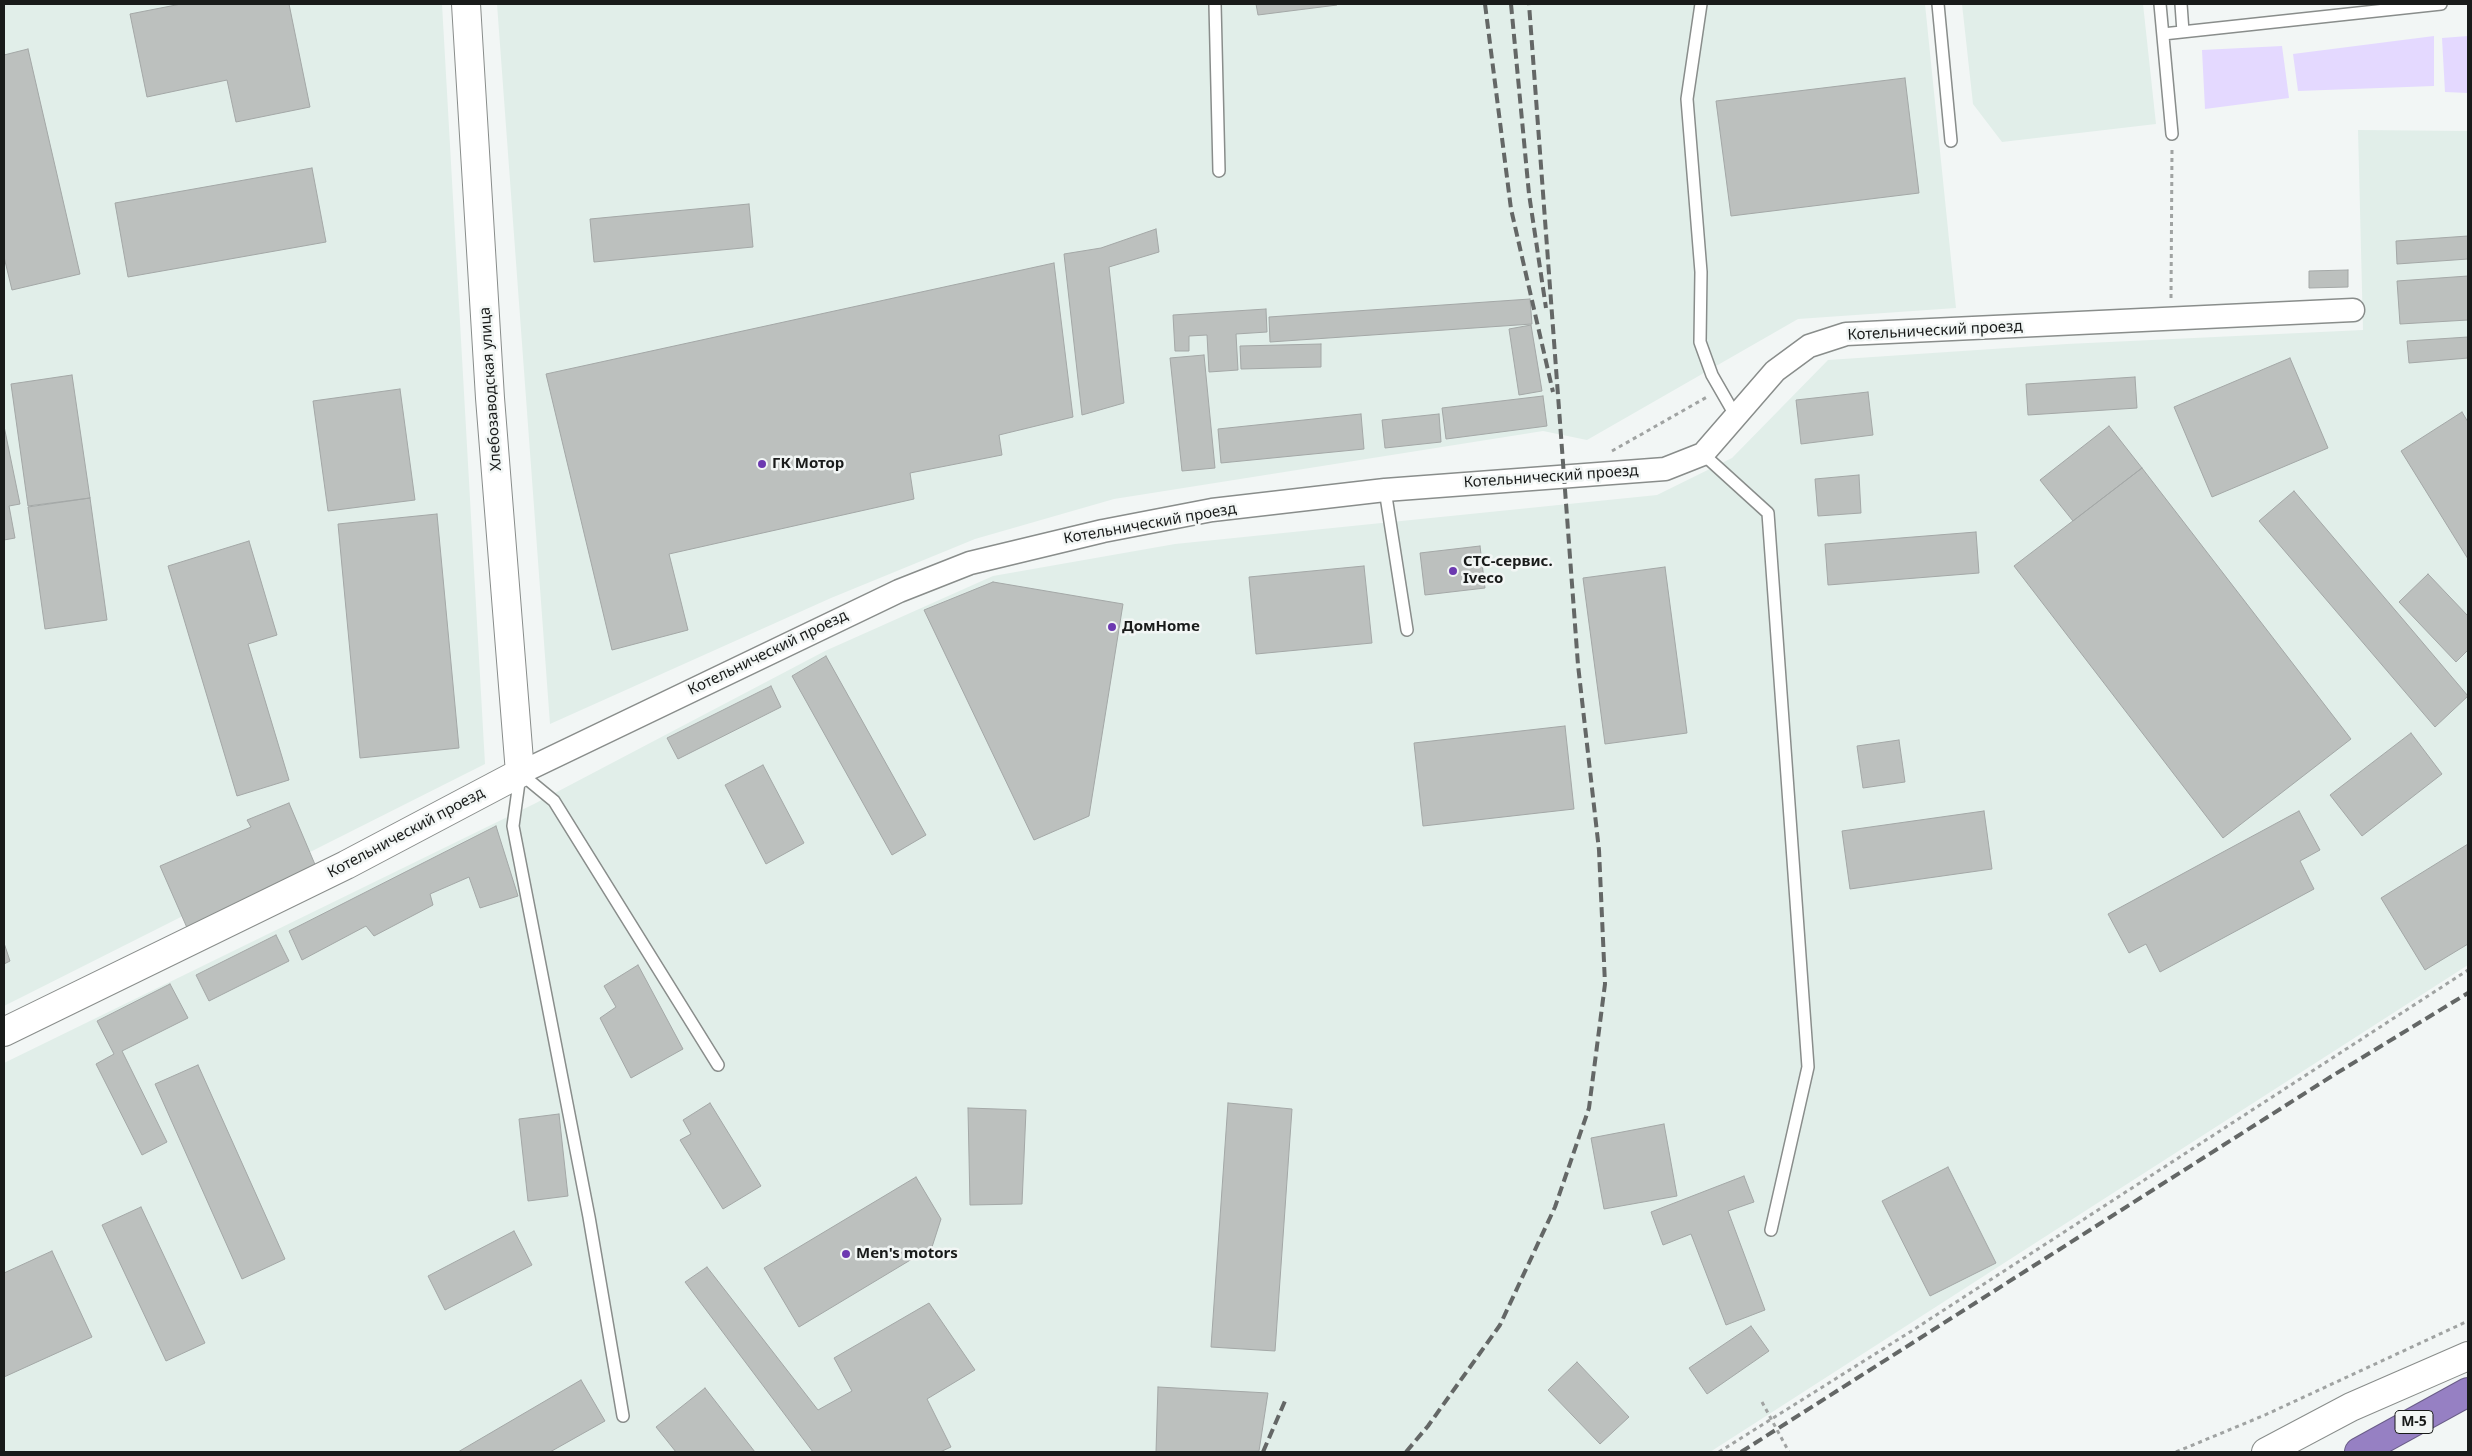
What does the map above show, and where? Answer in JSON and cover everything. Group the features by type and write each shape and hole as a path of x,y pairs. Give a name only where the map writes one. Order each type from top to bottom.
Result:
{"highway":[{"name":"М-5","path":"2359,1452 2468,1392"}],"street":[{"name":"Хлебозаводская улица","path":"466,4 490,398 520,773"},
{"name":"Котельнический проезд","path":"4,1032 346,865 520,773 899,591 970,563 1103,531 1212,510 1385,490 1665,469 1703,454 1775,371 1808,346 1846,334 2167,308 2353,310"},
{"name":"М-5","path":"2266,1452 2351,1407 2468,1356"}],"lane":[{"path":"1215,4 1220,171"},
{"path":"1701,4 1687,99 1701,272 1700,342 1720,390 1735,415"},
{"path":"1938,4 1951,141"},
{"path":"2160,4 2172,134"},
{"path":"2181,4 2183,32"},
{"path":"2163,34 2441,4"},
{"path":"1703,454 1768,513 1808,1067 1771,1230"},
{"path":"1385,490 1407,630"},
{"path":"520,773 554,801 718,1065"},
{"path":"520,773 513,826 589,1217 623,1416"}],"path":[{"path":"2167,308 2171,293 2172,134"},
{"path":"2167,308 2171,293"},
{"path":"1605,455 1720,390"},
{"path":"1719,1452 2468,970"},
{"path":"2176,1452 2265,1415 2468,1321"},
{"path":"1762,1402 1790,1452"}],"shaded area":[{"path":"4,4 442,4 485,764 4,1006"},
{"path":"497,4 1925,4 1956,308 1798,319 1587,440 1543,431 1114,499 975,539 831,598 550,724"},
{"path":"1962,4 2143,4 2156,124 2002,142 1973,104"},
{"path":"2434,36 2434,86 2298,91 2293,54"},
{"path":"2468,36 2468,93 2445,92 2442,38"},
{"path":"2282,46 2289,98 2205,109 2202,50"},
{"path":"2358,130 2468,131 2468,965 1710,1452 4,1452 4,1063 534,804 825,651 993,576 1175,544 1657,495 1732,458 1828,360 2067,344 2363,330"}],"building":[{"path":"181,4 289,4 310,107 236,122 227,80 147,97 130,14"},
{"path":"1256,4 1337,4 1337,5 1258,15"},
{"path":"28,49 80,274 12,290 4,257 4,55"},
{"path":"1905,78 1919,193 1731,216 1716,101"},
{"path":"312,168 326,242 128,277 115,203"},
{"path":"749,204 753,247 594,262 590,219"},
{"path":"1156,229 1159,252 1109,267 1124,403 1082,415 1064,254 1101,248"},
{"path":"2468,236 2468,259 2397,264 2396,241"},
{"name":"ГК Мотор","path":"1054,263 1073,417 999,435 1002,455 910,473 914,499 669,554 688,630 612,650 546,374"},
{"path":"2348,270 2348,287 2309,288 2309,271"},
{"path":"2468,276 2468,320 2400,324 2397,281"},
{"path":"1530,299 1532,324 1270,342 1269,317"},
{"path":"1266,309 1267,332 1236,334 1238,370 1209,372 1207,335 1189,336 1189,351 1175,351 1173,315"},
{"path":"1531,325 1542,391 1519,395 1509,329"},
{"path":"2468,337 2468,358 2409,363 2407,341"},
{"path":"1321,344 1321,367 1241,369 1240,346"},
{"path":"1204,355 1215,468 1182,471 1170,358"},
{"path":"2290,358 2328,448 2212,497 2174,407"},
{"path":"72,375 90,498 28,506 11,384"},
{"path":"2135,377 2137,408 2028,415 2026,384"},
{"path":"400,389 415,500 328,511 313,401"},
{"path":"1868,392 1873,435 1801,444 1796,400"},
{"path":"1543,396 1547,426 1446,439 1442,408"},
{"path":"2462,412 2468,422 2468,559 2401,451"},
{"path":"1361,414 1364,449 1221,463 1218,429"},
{"path":"1439,414 1441,442 1385,448 1382,420"},
{"path":"4,426 20,504 9,506 15,538 4,540"},
{"path":"2109,426 2142,468 2073,521 2040,480"},
{"path":"2142,468 2351,739 2223,838 2014,566"},
{"path":"1859,475 1861,513 1818,516 1815,479"},
{"path":"2294,491 2468,696 2435,727 2259,521"},
{"path":"90,498 107,620 45,629 28,507"},
{"path":"437,514 459,748 360,758 338,524"},
{"path":"1976,532 1979,573 1828,585 1825,544"},
{"path":"249,541 277,635 248,644 289,780 237,796 168,566"},
{"name":"СТС-сервис. Iveco","path":"1480,546 1485,588 1425,595 1420,553"},
{"path":"1364,566 1372,643 1256,654 1249,577"},
{"path":"1665,567 1687,733 1605,744 1583,578"},
{"path":"2428,574 2468,616 2468,650 2456,662 2399,602"},
{"path":"993,582 1123,604 1089,816 1034,840 924,610"},
{"path":"826,656 926,835 892,855 792,676"},
{"path":"771,686 781,707 678,759 667,738"},
{"path":"1565,726 1574,809 1423,826 1414,743"},
{"path":"2411,733 2442,774 2362,836 2330,795"},
{"path":"1899,740 1905,782 1863,788 1857,746"},
{"path":"763,765 804,843 766,864 725,785"},
{"path":"289,803 319,874 188,930 160,866 251,827 247,820"},
{"path":"1984,811 1992,869 1850,889 1842,831"},
{"path":"2299,811 2320,850 2300,861 2314,889 2160,972 2146,944 2129,953 2108,914"},
{"path":"496,826 518,896 480,908 469,877 430,894 433,905 374,936 366,926 302,960 289,931"},
{"path":"2468,844 2468,944 2425,970 2381,898"},
{"path":"276,935 289,961 209,1001 196,975"},
{"path":"4,943 10,961 4,964"},
{"path":"638,965 683,1049 631,1078 600,1018 616,1007 604,986"},
{"path":"170,984 188,1018 122,1051 167,1142 142,1155 96,1064 114,1054 97,1021"},
{"path":"198,1065 285,1259 242,1279 155,1084"},
{"path":"710,1103 761,1186 723,1209 680,1140 691,1134 683,1120"},
{"path":"1228,1103 1292,1109 1275,1351 1211,1347"},
{"path":"968,1108 1026,1110 1022,1204 970,1205"},
{"path":"559,1114 568,1196 528,1201 519,1119"},
{"path":"1664,1124 1677,1196 1604,1209 1591,1138"},
{"path":"1948,1167 1996,1263 1930,1296 1882,1201"},
{"path":"1744,1176 1754,1202 1728,1211 1765,1310 1726,1325 1691,1234 1663,1245 1651,1212"},
{"path":"916,1177 941,1219 932,1247 799,1327 764,1268"},
{"path":"141,1207 205,1343 166,1361 102,1225"},
{"path":"514,1231 532,1265 445,1310 428,1276"},
{"path":"52,1251 92,1337 4,1377 4,1273"},
{"path":"707,1267 818,1410 852,1391 834,1358 929,1303 975,1370 927,1399 951,1447 940,1452 813,1452 685,1282"},
{"path":"1751,1326 1769,1351 1707,1394 1689,1368"},
{"path":"1577,1362 1629,1417 1600,1444 1548,1390"},
{"path":"581,1380 605,1421 550,1452 458,1452"},
{"path":"1158,1387 1268,1393 1259,1451 1156,1452"},
{"path":"705,1388 755,1452 676,1452 656,1427"}],"railway":[{"path":"1485,4 1511,209 1553,392"},
{"path":"1511,4 1529,194 1546,308"},
{"path":"1406,1452 1428,1426 1500,1325 1555,1207 1589,1108 1605,984 1599,850 1578,665 1529,4"},
{"path":"1741,1452 2332,1076 2468,993"},
{"path":"1263,1452 1285,1401"}],"place":[{"name":"ГК Мотор","path":"762,464"},
{"name":"СТС-сервис. Iveco","path":"1453,571"},
{"name":"ДомHome","path":"1112,627"},
{"name":"Men's motors","path":"846,1254"}]}
